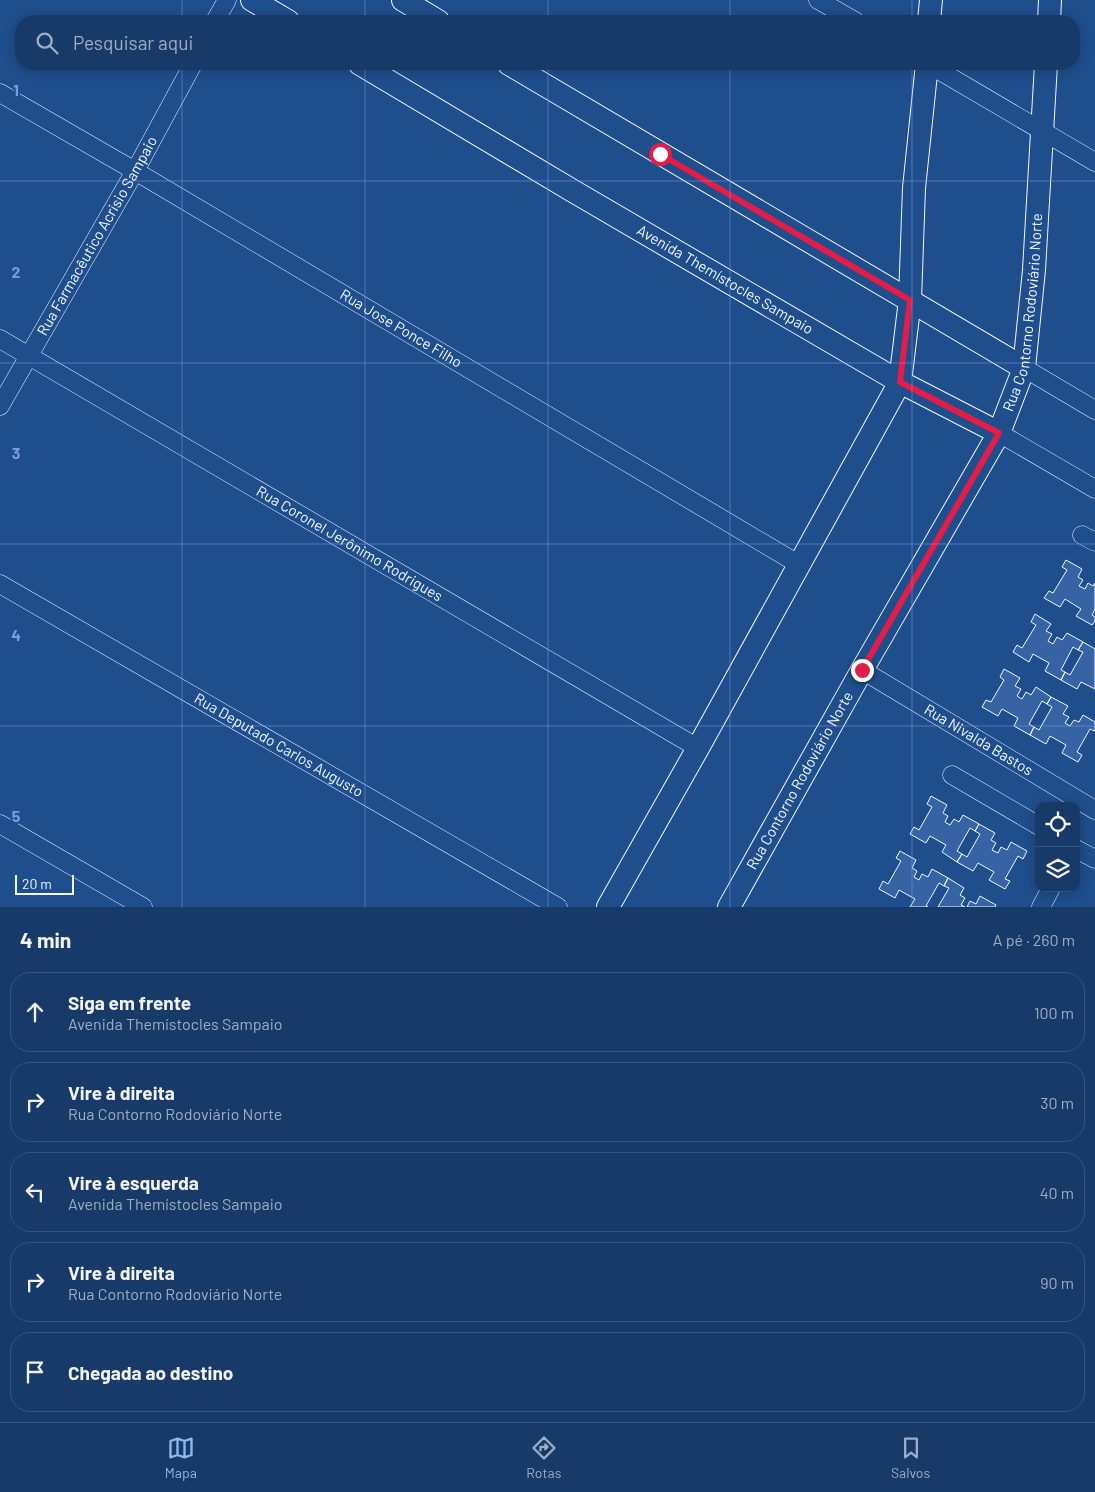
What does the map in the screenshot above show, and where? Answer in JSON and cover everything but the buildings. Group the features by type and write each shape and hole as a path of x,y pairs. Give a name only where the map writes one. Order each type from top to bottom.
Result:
{"street":[{"path":"218,15 226,0"},
{"path":"252,0 278,15"},
{"path":"404,0 428,15"},
{"path":"818,0 844,15"},
{"path":"930,15 931,0"},
{"path":"1049,15 1050,0"},
{"name":"Rua Farmacêutico Acrisio Sampaio","path":"0,406 135,171 189,70"},
{"name":"Avenida Themístocles Sampaio","path":"370,70 581,196 900,382 999,433 1095,489"},
{"path":"519,70 1095,410"},
{"path":"608,907 800,565 900,382 910,300 914,188 927,70"},
{"path":"938,70 1095,162"},
{"name":"Rua Contorno Rodoviário Norte","path":"731,906 862,670 999,433 1024,368 1034,270 1046,70"},
{"name":"Rua Jose Ponce Filho","path":"0,93 800,565"},
{"name":"Rua Coronel Jerônimo Rodrigues","path":"0,339 698,748"},
{"name":"Rua Deputado Carlos Augusto","path":"0,584 558,907"},
{"name":"Rua Nivalda Bastos","path":"862,670 1095,810"},
{"path":"952,775 1035,824"},
{"path":"0,824 142,907"},
{"path":"1080,850 1095,859"},
{"path":"1041,907 1049,892"}],"route":[{"path":"660,154 910,300 900,382 999,433 862,670"}]}
